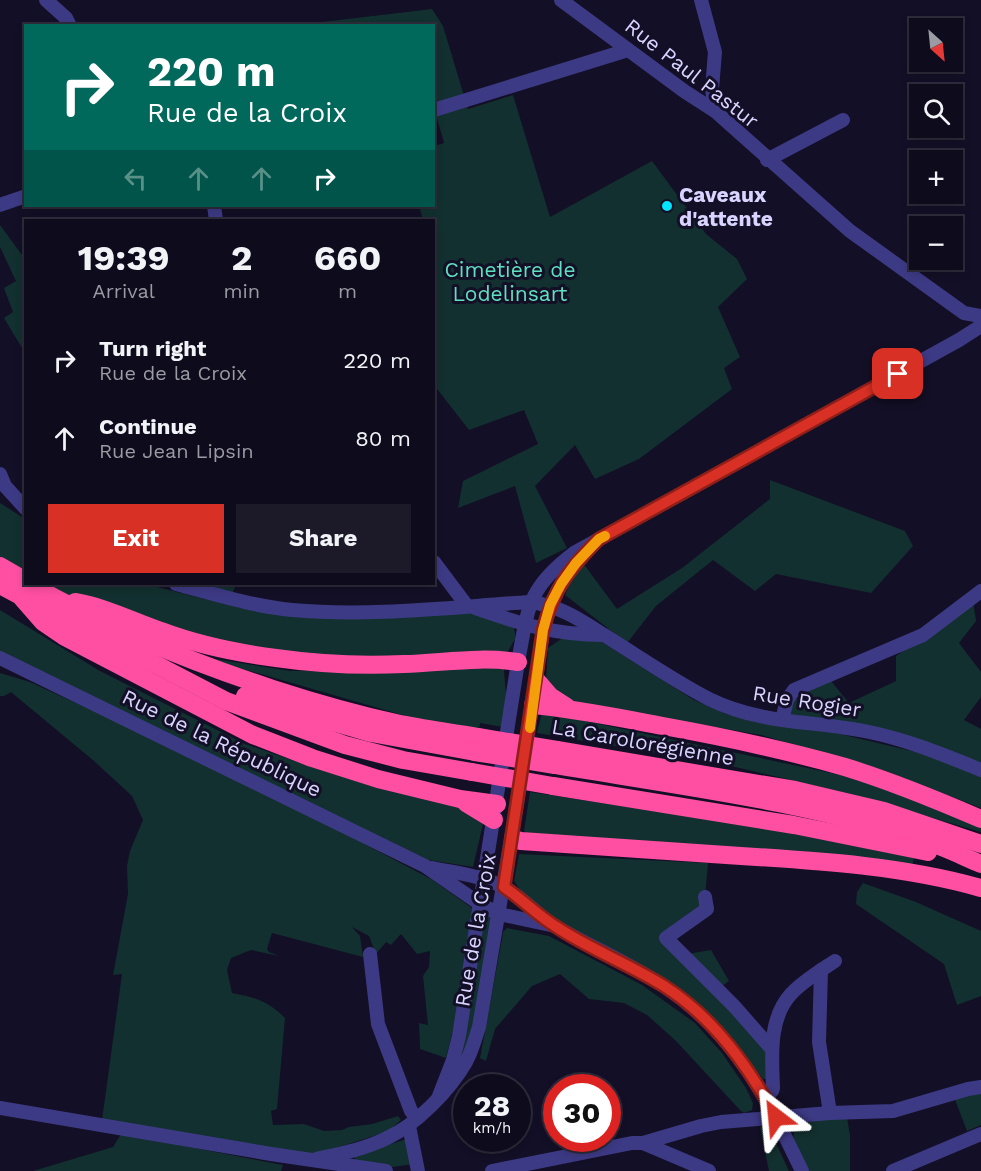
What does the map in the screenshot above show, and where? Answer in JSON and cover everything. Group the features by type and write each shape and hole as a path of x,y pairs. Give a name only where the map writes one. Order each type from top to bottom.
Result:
{"highway":[{"name":"La Carolorégienne","path":"0,566 94,635 226,701 345,744 404,760 794,825 934,854 953,853"},
{"name":"La Carolorégienne","path":"0,585 26,587 56,598 100,622 161,649 245,680 310,701 476,744"},
{"path":"26,587 43,622 64,638 253,735 312,758 378,779 460,799 495,812"},
{"path":"56,598 95,605 163,632 216,647 275,658 330,664 403,664 483,659 518,662"},
{"name":"La Carolorégienne","path":"155,664 233,692 371,733 476,744 795,790 884,811 981,844"},
{"path":"537,681 550,696 569,708"},
{"path":"533,705 569,708 729,738 780,750 846,768 928,796 981,819"},
{"name":"La Carolorégienne","path":"556,757 789,805 892,830 981,864"},
{"path":"513,839 799,859 892,868 981,888"}],"street":[{"path":"46,0 66,18 69,24"},
{"name":"Rue Paul Pastur","path":"561,0 715,111 767,160 850,231 964,313 981,316"},
{"path":"701,0 715,52 712,89 715,111"},
{"path":"435,110 628,50"},
{"path":"767,160 843,120"},
{"path":"0,205 24,197"},
{"path":"530,602 541,582 574,553 981,326"},
{"path":"0,474 5,486 24,507"},
{"name":"Rue de la Croix","path":"316,1160 386,1139 413,1122 439,1096 466,1062 479,1027 500,914 543,630 550,605 561,584 576,563 599,539"},
{"path":"435,563 467,606"},
{"name":"Rue Rogier","path":"180,585 227,598 290,609 357,613 530,602 550,605 582,620 707,698 731,709 756,717 868,732 906,741 981,770"},
{"path":"782,720 787,700 794,690 923,634 981,591"},
{"name":"Rue de la Croix","path":"439,1096 453,1060 459,1036 518,662 530,602"},
{"name":"Rue Rogier","path":"467,606 543,630 604,635"},
{"name":"Rue de la République","path":"0,658 424,866 480,904 500,914 555,926"},
{"path":"518,662 537,681"},
{"path":"509,728 520,712 533,705"},
{"path":"513,839 495,812 519,797"},
{"name":"Rue de la République","path":"424,866 484,879 504,887 555,926 663,986 694,1009 731,1047 749,1071 776,1117 802,1171"},
{"path":"705,897 707,909 666,938 734,1006 771,1048"},
{"path":"370,954 378,1024 411,1111 418,1171"},
{"path":"764,1096 773,1088 771,1048 780,1014 789,995 836,961"},
{"path":"821,970 819,1042 830,1113"},
{"path":"492,1171 618,1145 643,1143 711,1124 830,1113 893,1111 981,1086"},
{"name":"Rue de la Croix","path":"0,1108 272,1155 386,1171"},
{"path":"893,1171 981,1134"},
{"path":"643,1143 709,1171"}],"green space":[{"name":"Cimetière de Lodelinsart","path":"432,9 443,26 468,109 513,95 550,217 652,161 706,234 737,259 747,279 718,307 740,357 724,368 732,389 639,459 595,479 575,445 535,486 567,548 536,563 515,486 458,508 463,481 538,444 524,410 469,430 435,386 435,219 423,219 419,207 435,207 435,146 444,143 435,112 435,24 322,24 322,22"},
{"path":"0,225 24,258 24,351 4,318 13,312 4,288 16,281 0,247"},
{"path":"770,480 905,531 913,546 871,593 776,574 755,591 713,560 656,606 627,643 565,595 580,559 617,609 682,568 770,499"},
{"path":"0,503 24,518 24,574 0,560"},
{"path":"42,585 149,585 245,609 362,619 485,612 512,621 515,633 515,639 503,660 509,728 480,723 478,737 202,657 290,671 399,669 386,664 175,645"},
{"path":"203,585 236,585 233,592"},
{"path":"973,601 976,621 959,643 981,672 981,697 964,720 981,729 981,770 930,750 782,720 797,699 808,691 831,681 849,703 896,681 896,656"},
{"path":"0,610 100,671 245,744 321,770 464,809 483,824 473,867 428,860 0,654"},
{"path":"564,637 600,641 694,700 726,714 764,724 806,726 920,753 981,776 981,808 886,771 761,735 566,701 546,678 548,648"},
{"path":"0,673 30,682 229,773 431,879 472,908 467,974 446,1058 420,1049 419,1023 428,1025 423,976 429,967 430,951 417,954 401,934 391,945 386,942 376,954 369,936 352,927 360,936 363,957 272,933 267,949 279,956 251,950 231,958 227,970 232,993 261,1001 285,1018 277,1109 271,1111 273,1125 304,1124 324,1131 342,1130 398,1116 401,1120 389,1131 314,1155 102,1120 122,974 113,975 128,894 127,866 130,851 143,820 132,796 94,761 11,692 0,696"},
{"path":"542,712 869,781 981,828 981,832 851,794 727,765 537,733"},
{"path":"530,792 770,829 914,858 912,866 532,836 524,831"},
{"path":"519,854 708,863 705,897 707,909 666,938 681,955 711,950 729,981 718,989 767,1048 767,1079 763,1079 718,1025 564,925 521,891 514,881"},
{"path":"863,883 916,902 981,931 981,996 957,1005 944,964 856,904 857,892"},
{"path":"485,914 493,918 473,1028 459,1065"},
{"path":"507,928 549,936 642,985 695,1023 722,1053 746,1088 753,1103 752,1110 744,1113 740,1110 676,1041 647,1015 624,1003 589,999 560,974 532,986 495,1029 486,1061 480,1058 503,932"},
{"path":"981,1090 981,1125 967,1131 954,1097"},
{"path":"847,1118 850,1135 850,1171 809,1171 794,1140 794,1133 798,1127 813,1121"},
{"path":"768,1126 789,1171 769,1171 760,1127"},
{"path":"121,1134 283,1165 281,1171 33,1171 113,1147"},
{"path":"407,1139 414,1164 392,1167 355,1162 354,1155"}],"slow traffic":[{"path":"530,728 543,630 550,605 576,563 599,539 605,536"}],"place":[{"name":"Caveaux d'attente","path":"667,206"}],"route":[{"path":"776,1117 741,1060 694,1009 663,986 555,926 504,887 543,630 550,605 561,584 576,563 599,539 898,374"}]}
